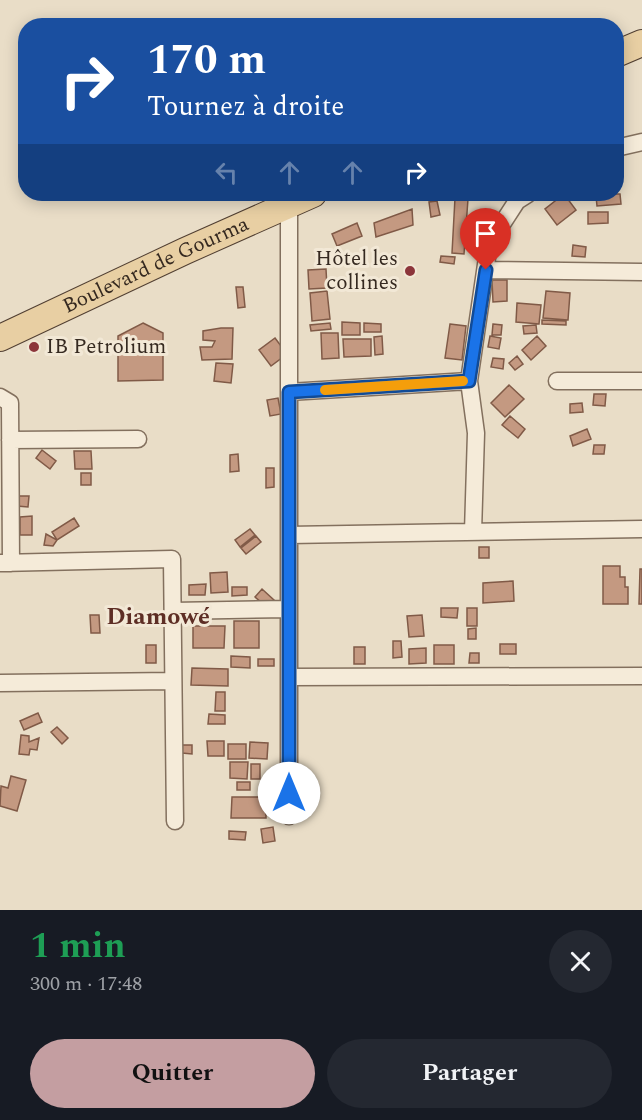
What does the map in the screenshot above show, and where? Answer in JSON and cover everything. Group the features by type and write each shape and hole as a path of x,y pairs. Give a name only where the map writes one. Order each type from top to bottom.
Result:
{"main road":[{"path":"624,51 642,43"},
{"name":"Boulevard de Gourma","path":"0,338 296,201"}],"street":[{"path":"624,146 642,142"},
{"path":"473,532 476,433 469,381 489,244 517,201"},
{"path":"289,204 289,816"},
{"path":"486,270 642,272"},
{"path":"289,392 469,381"},
{"path":"557,381 642,381"},
{"path":"0,397 10,403 5,563 172,559 175,821"},
{"path":"10,440 138,439"},
{"path":"289,535 642,529"},
{"path":"173,611 289,609"},
{"path":"289,678 642,676"},
{"path":"0,683 173,681"}],"building":[{"path":"437,201 440,215 431,217 429,202"},
{"path":"455,201 468,201 464,254 452,253"},
{"path":"555,201 569,201 576,210 557,225 545,209"},
{"path":"596,201 621,201 621,204 597,206"},
{"path":"412,209 413,225 376,237 374,223"},
{"path":"588,212 608,212 608,223 588,224"},
{"path":"357,223 362,236 337,246 332,234"},
{"path":"573,245 586,247 585,257 572,256"},
{"path":"441,256 455,257 454,264 440,262"},
{"path":"326,269 327,288 309,289 308,270"},
{"path":"492,280 507,280 507,301 493,302"},
{"path":"236,287 243,287 245,307 238,308"},
{"path":"327,291 330,319 312,321 310,293"},
{"path":"546,291 570,293 568,320 543,318"},
{"path":"517,303 541,305 539,324 516,322"},
{"path":"542,320 566,321 566,325 542,324"},
{"path":"342,322 360,323 360,335 342,335"},
{"path":"143,323 163,333 163,380 118,381 118,336"},
{"path":"330,323 331,329 311,331 310,325"},
{"path":"364,323 381,324 381,332 364,332"},
{"path":"450,324 466,326 462,360 445,358"},
{"path":"493,324 502,325 501,335 492,335"},
{"path":"536,325 537,333 524,334 523,326"},
{"path":"233,328 232,359 202,360 200,347 212,347 215,341 203,340 203,331"},
{"path":"321,333 338,333 339,358 322,359"},
{"path":"382,336 383,354 375,355 374,337"},
{"path":"490,336 501,338 499,349 488,347"},
{"path":"537,336 546,346 531,360 522,350"},
{"path":"275,338 287,354 271,366 259,350"},
{"path":"343,339 371,339 371,356 344,357"},
{"path":"517,356 523,364 515,370 509,363"},
{"path":"493,358 504,359 503,369 491,367"},
{"path":"216,363 233,364 231,383 214,381"},
{"path":"509,385 524,399 505,417 491,403"},
{"path":"594,394 606,394 605,406 593,405"},
{"path":"278,398 281,414 270,416 267,400"},
{"path":"582,403 583,412 570,413 570,404"},
{"path":"510,416 525,429 518,438 502,425"},
{"path":"587,429 591,439 573,446 570,436"},
{"path":"594,445 605,445 604,454 593,454"},
{"path":"42,450 56,461 50,469 36,458"},
{"path":"74,451 91,451 92,469 75,469"},
{"path":"238,454 239,471 230,472 230,455"},
{"path":"266,468 274,468 274,487 266,488"},
{"path":"81,473 91,473 91,485 81,485"},
{"path":"18,496 29,496 28,507 17,506"},
{"path":"32,516 32,535 20,535 20,517"},
{"path":"74,518 79,526 57,540 52,532"},
{"path":"250,529 255,535 240,547 235,540"},
{"path":"46,534 57,540 53,546 44,545"},
{"path":"256,536 261,542 246,554 241,548"},
{"path":"479,547 489,547 489,558 479,558"},
{"path":"603,566 620,566 620,577 625,577 625,587 628,587 628,604 603,604"},
{"path":"640,569 642,569 642,604 639,604"},
{"path":"227,572 228,592 211,593 210,573"},
{"path":"513,581 514,601 483,603 483,583"},
{"path":"206,584 205,595 189,595 189,585"},
{"path":"232,587 247,587 247,595 232,596"},
{"path":"262,589 274,600 267,607 255,597"},
{"path":"441,608 458,608 457,618 441,617"},
{"path":"467,608 477,608 477,626 467,626"},
{"path":"90,615 99,615 100,633 91,633"},
{"path":"422,615 424,636 409,637 407,616"},
{"path":"234,621 259,621 259,648 234,648"},
{"path":"193,626 225,626 224,648 193,648"},
{"path":"476,628 476,639 468,639 468,629"},
{"path":"393,641 401,641 402,657 393,658"},
{"path":"500,644 516,644 516,654 500,654"},
{"path":"146,645 156,645 156,663 146,663"},
{"path":"434,645 454,645 454,664 434,664"},
{"path":"354,647 365,647 365,664 354,664"},
{"path":"426,648 426,663 409,664 409,649"},
{"path":"470,653 479,653 479,663 469,663"},
{"path":"231,656 250,657 250,668 231,667"},
{"path":"258,659 274,659 274,666 258,666"},
{"path":"192,668 228,669 228,686 191,685"},
{"path":"216,692 225,692 225,711 215,711"},
{"path":"38,713 42,722 24,730 20,721"},
{"path":"209,714 225,715 225,724 208,724"},
{"path":"57,727 68,738 62,744 51,732"},
{"path":"21,735 29,736 29,742 39,738 37,750 30,749 29,755 19,754"},
{"path":"207,741 224,741 224,756 208,756"},
{"path":"250,742 268,743 267,759 249,758"},
{"path":"228,744 246,744 246,759 228,759"},
{"path":"182,745 192,745 192,754 182,753"},
{"path":"230,762 248,762 247,779 230,778"},
{"path":"251,764 260,764 260,779 251,779"},
{"path":"11,776 26,780 17,811 0,806 1,786 8,788"},
{"path":"237,782 250,782 250,790 237,790"},
{"path":"232,797 266,797 266,818 231,818"},
{"path":"273,827 275,841 263,843 261,829"},
{"path":"229,831 246,832 245,840 229,839"}],"slow traffic":[{"path":"325,390 463,381"}],"place":[{"name":"Hôtel les collines","path":"410,271"},
{"name":"IB Petrolium","path":"34,347"}],"district":[{"name":"Diamowé","path":"158,617"}],"route":[{"path":"289,793 289,392 469,381 486,270"}]}
